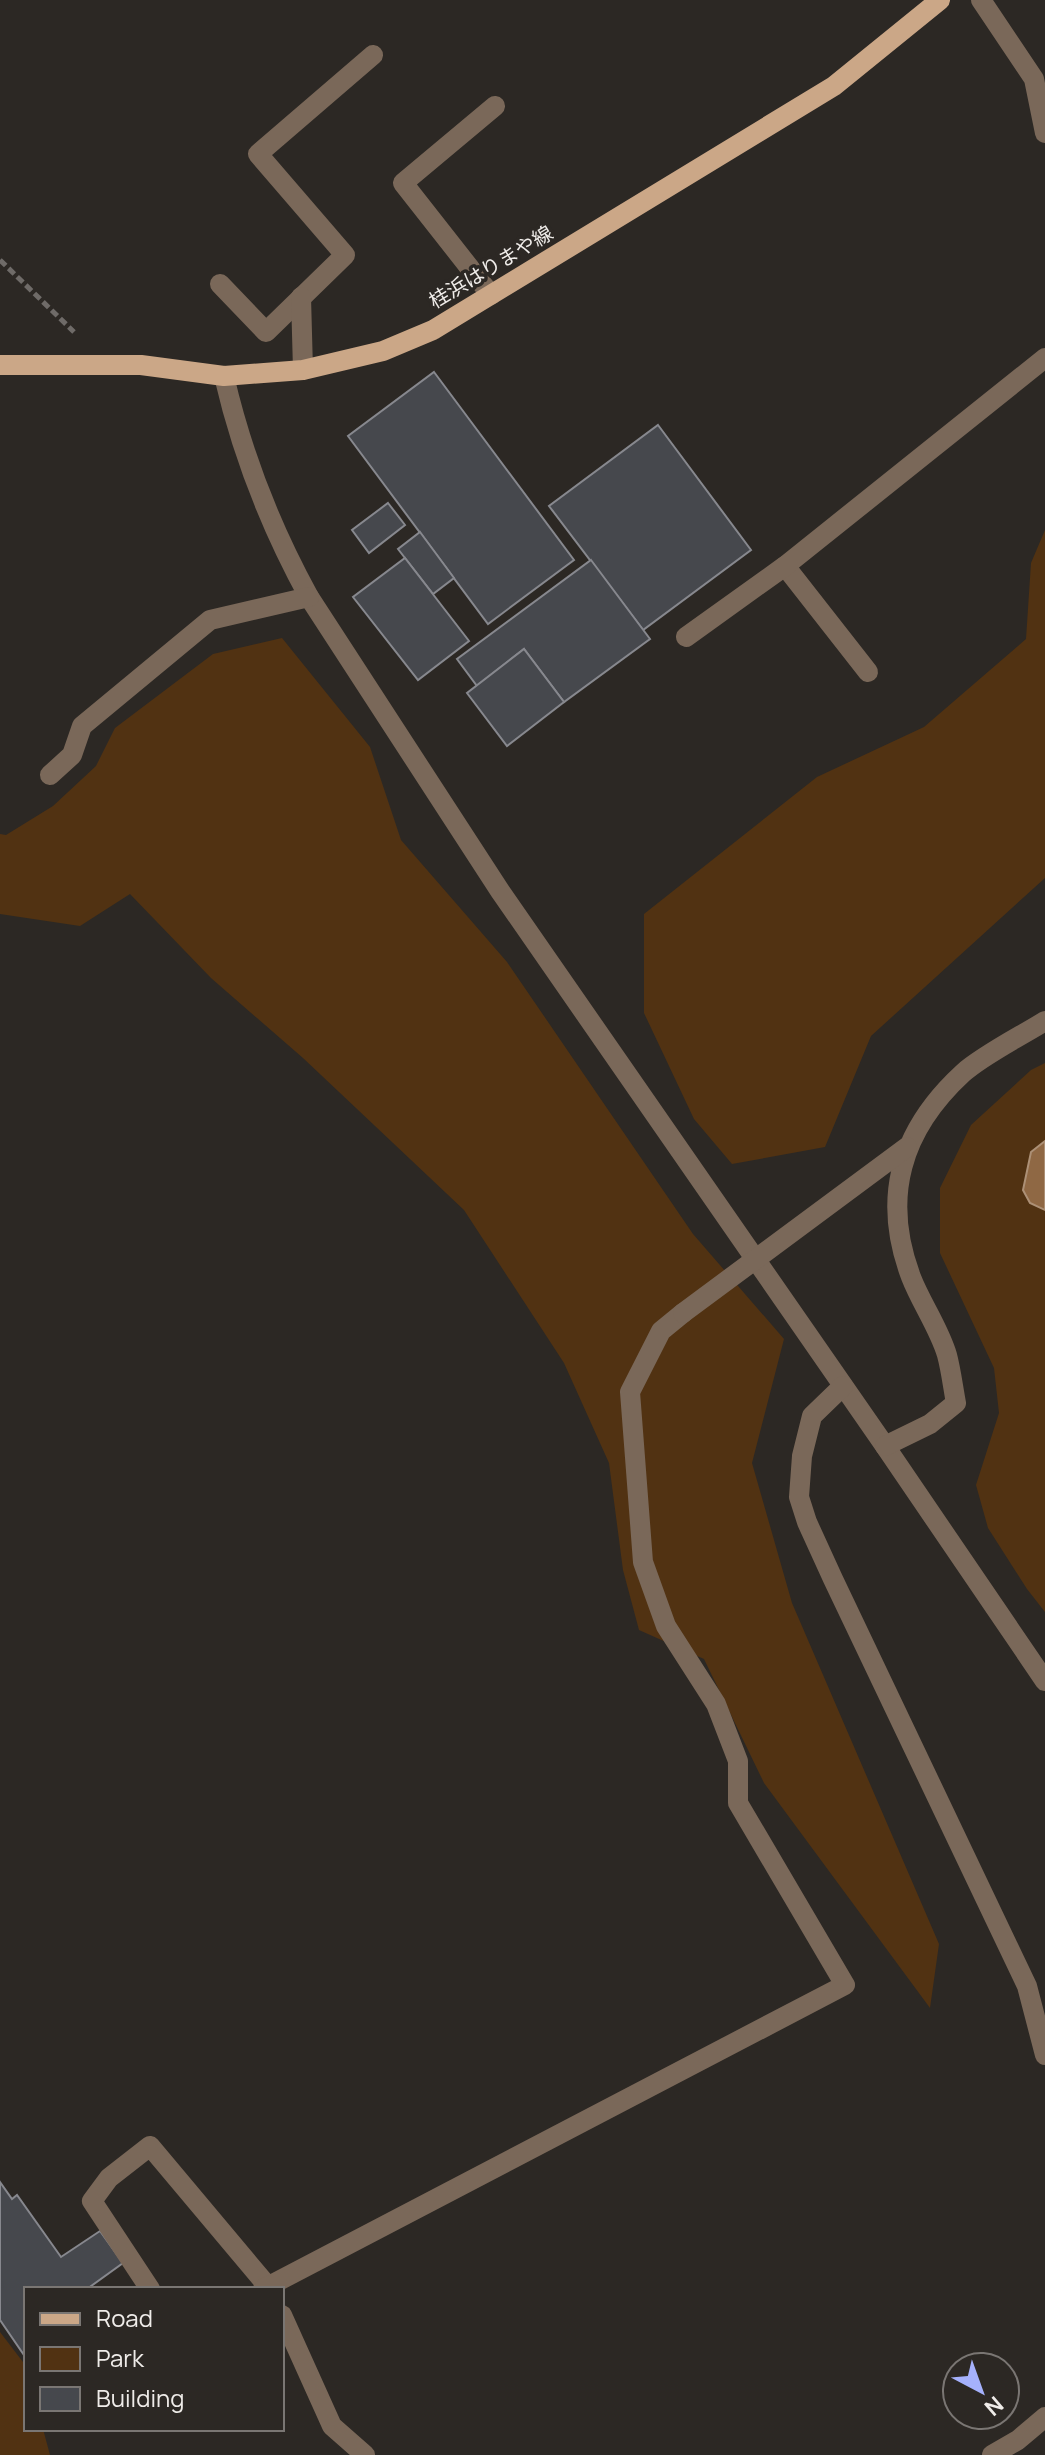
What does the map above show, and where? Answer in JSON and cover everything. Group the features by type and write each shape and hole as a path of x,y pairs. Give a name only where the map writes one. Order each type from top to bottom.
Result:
{"main road":[{"name":"桂浜はりまや線","path":"0,365 141,365 224,376 303,370 383,351 433,330 834,86 940,0"}],"street":[{"path":"981,0 1034,79 1045,133"},
{"path":"220,284 266,332 345,255 258,154 373,55"},
{"path":"491,295 403,183 495,106"},
{"path":"301,297 303,370"},
{"path":"686,637 785,566 1045,358"},
{"path":"224,376 237,432 252,477 287,557 309,597 500,891 1045,1681"},
{"path":"785,566 868,672"},
{"path":"50,775 72,755 82,726 210,620 309,597"},
{"path":"885,1446 930,1424 956,1403 946,1354 911,1275 899,1228 898,1179 907,1147 934,1105 964,1072 1045,1021"},
{"path":"272,2287 845,1985 738,1803 738,1761 716,1704 666,1626 643,1562 630,1392 661,1331 907,1147"},
{"path":"843,1386 812,1416 802,1456 799,1497 833,1579 1027,1986 1045,2055"},
{"path":"149,2287 92,2201 109,2178 150,2146 266,2287"},
{"path":"284,2319 332,2426 365,2455"},
{"path":"992,2455 1018,2440 1045,2417"}],"path":[{"path":"0,260 85,343 85,364"}],"green space":[{"path":"1045,530 1045,878 871,1036 825,1147 732,1164 694,1119 644,1013 644,914 817,777 924,727 1026,639 1031,563"},
{"path":"282,638 370,747 401,840 507,962 693,1234 784,1339 752,1463 792,1603 939,1944 930,2008 764,1783 704,1659 639,1630 623,1570 609,1463 564,1363 464,1210 303,1058 211,978 130,894 80,926 0,914 0,834 6,835 53,806 96,766 115,728 213,654"},
{"path":"1045,1063 1045,1612 988,1528 976,1485 999,1413 994,1368 940,1253 940,1188 971,1125 1031,1070"},
{"path":"0,2332 24,2363 24,2431 44,2431 50,2455 0,2455"}],"shaded area":[{"path":"1045,1141 1045,1210 1030,1203 1023,1190 1031,1152"}],"building":[{"path":"434,372 574,560 488,624 348,436"},
{"path":"658,425 751,550 643,630 549,506"},
{"path":"388,503 405,525 369,553 352,530"},
{"path":"420,532 454,578 433,594 398,549"},
{"path":"405,558 469,641 418,680 353,597"},
{"path":"591,560 650,639 564,702 524,649 477,686 457,659"},
{"path":"524,649 564,702 507,746 467,693"},
{"path":"0,2182 12,2199 17,2195 61,2257 100,2231 123,2263 90,2287 24,2287 24,2355 0,2320"}]}
